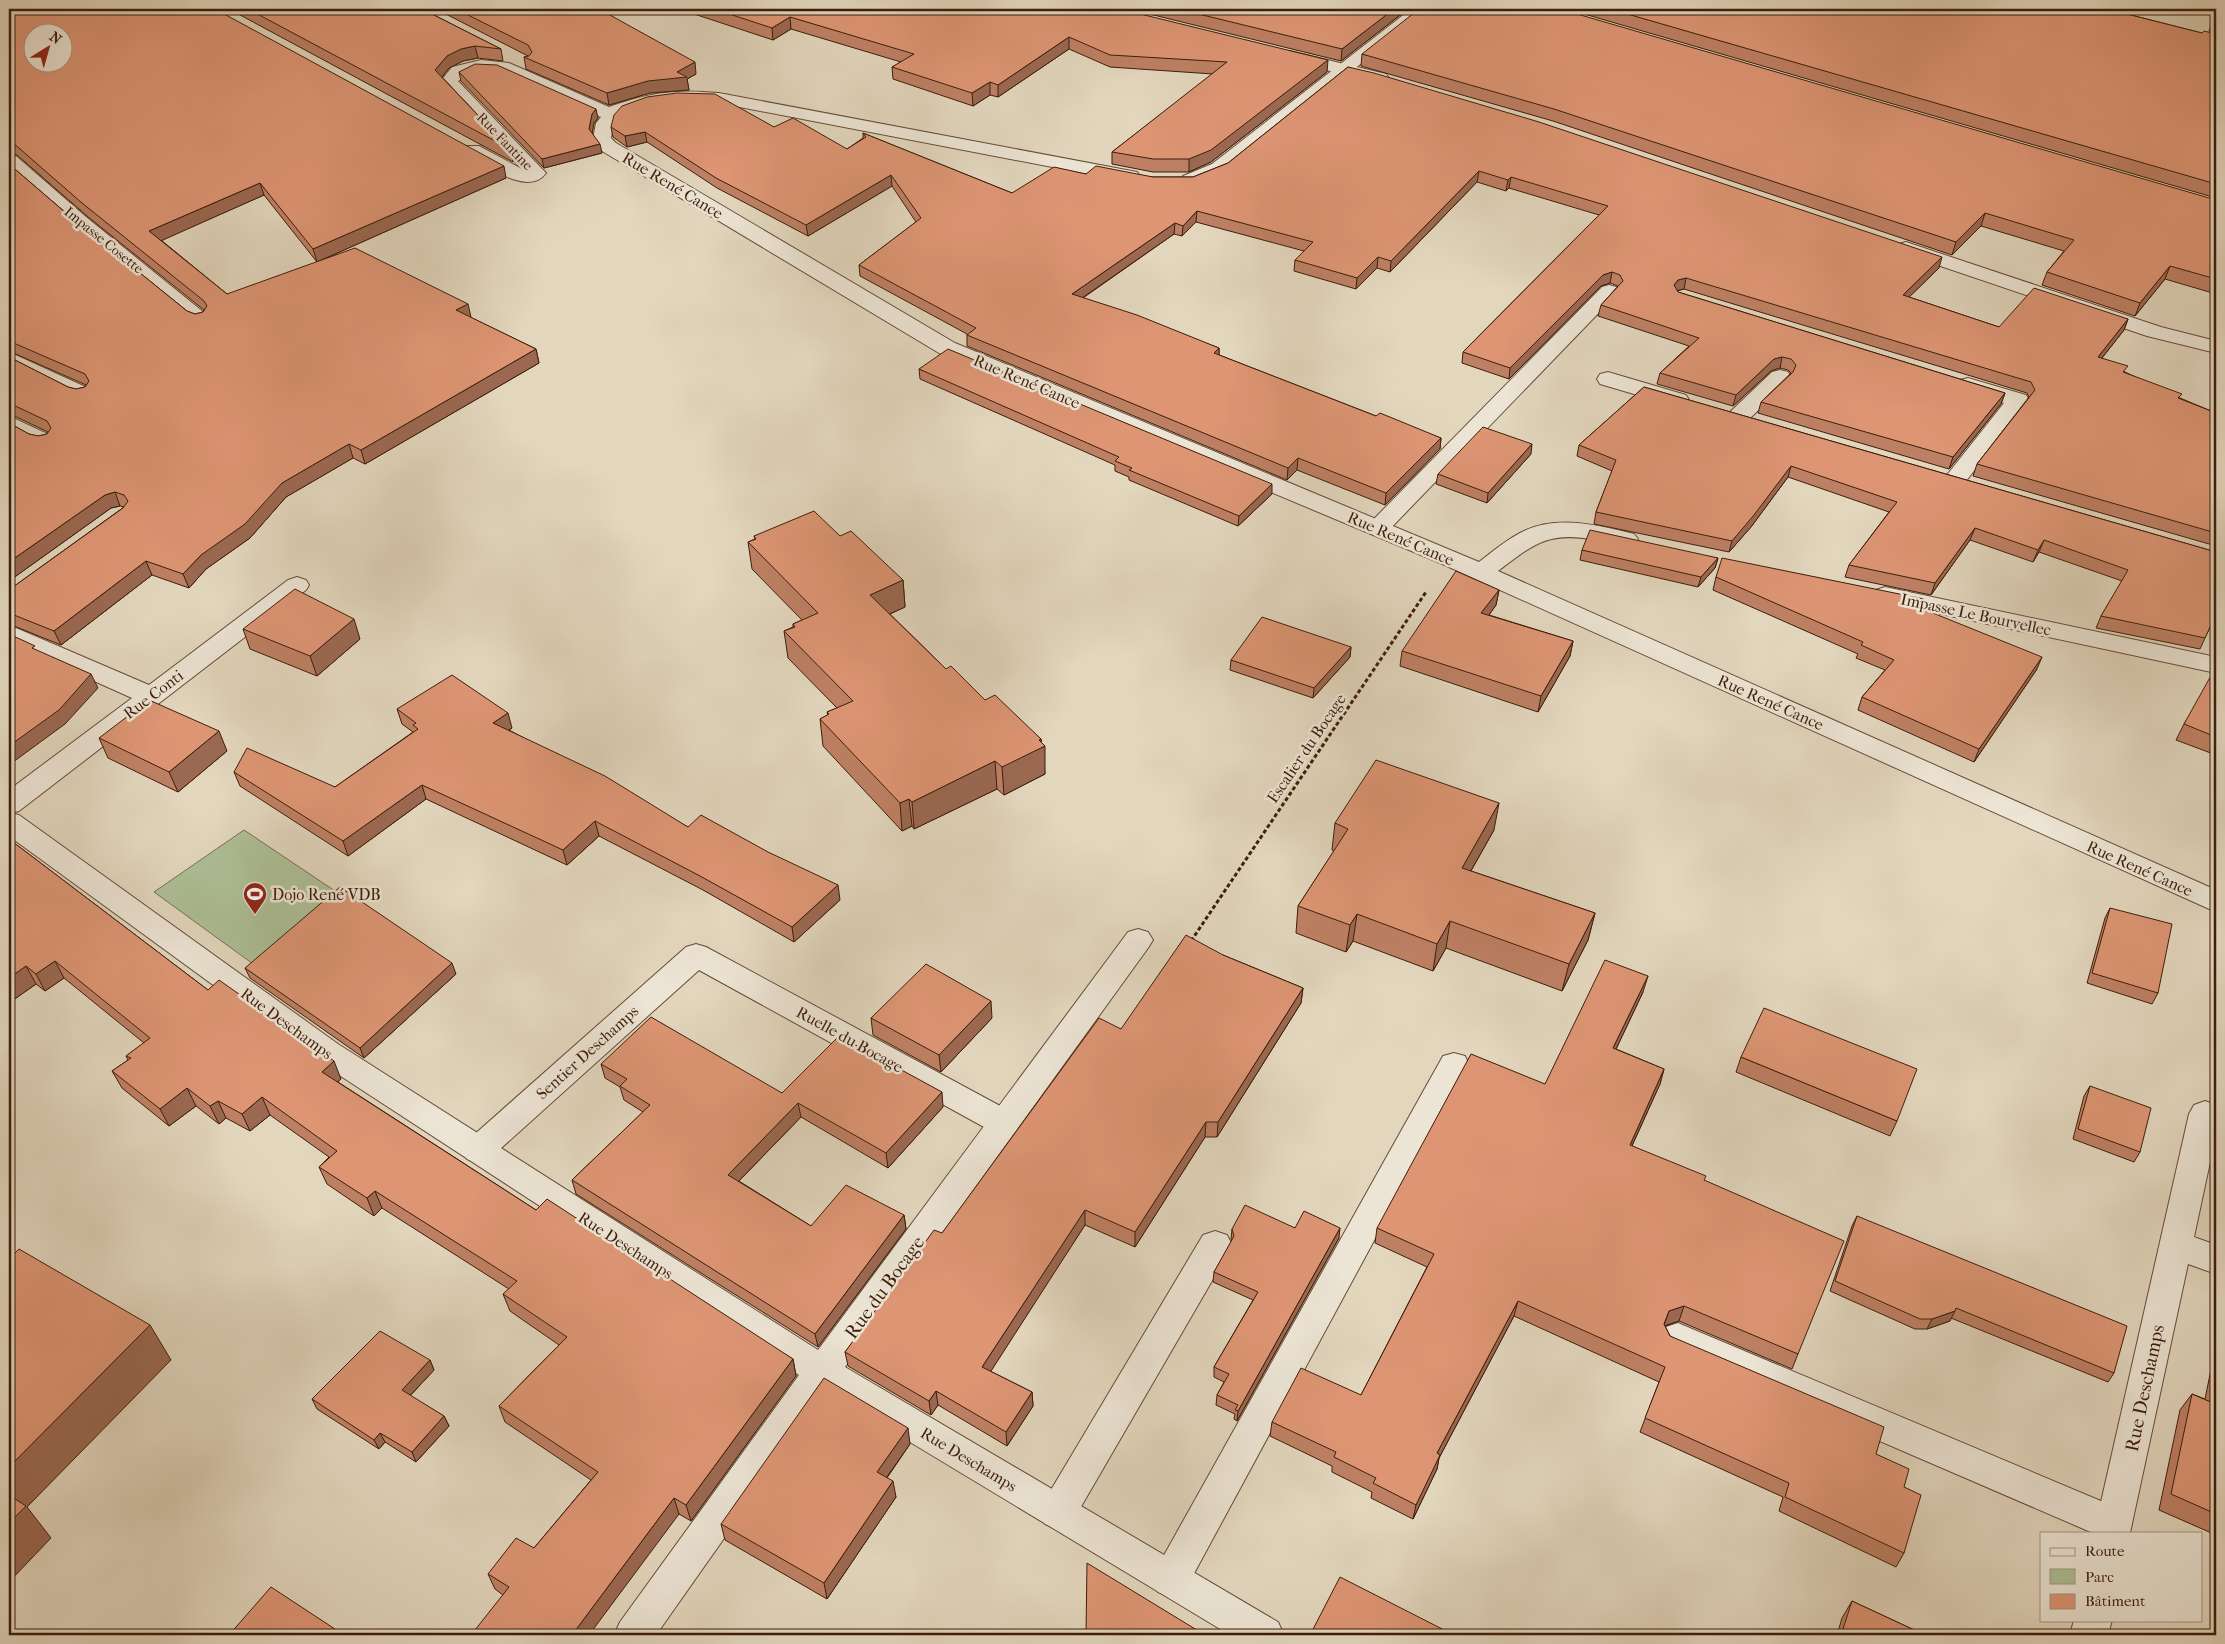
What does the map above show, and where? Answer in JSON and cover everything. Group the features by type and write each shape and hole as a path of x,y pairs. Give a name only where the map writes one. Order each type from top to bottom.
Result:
{"street":[{"path":"496,49 614,113 646,100 681,95 719,98 1163,180 1192,180 1219,168 1421,9"},
{"path":"1272,52 1399,84"},
{"name":"Rue Fantine","path":"455,141 524,178 536,173 448,82 451,77 462,70 476,66 489,64 503,67 614,113"},
{"name":"Rue René Cance","path":"614,113 605,123 602,139 609,147 948,348 1449,558 2216,902"},
{"name":"Impasse Cosette","path":"9,160 79,221 200,319"},
{"path":"1891,243 2154,332 2216,347"},
{"path":"1378,528 1609,291"},
{"path":"9,358 82,394"},
{"path":"1719,412 1780,377"},
{"path":"1608,379 1766,425"},
{"path":"1953,380 2018,400 1955,480"},
{"path":"9,423 44,441"},
{"path":"1481,572 1534,536 1559,529 1585,531 1644,543"},
{"name":"Rue Conti","path":"9,804 297,585"},
{"name":"Impasse Le Bourvellec","path":"1867,591 2216,665"},
{"path":"9,633 151,696"},
{"name":"Rue Deschamps","path":"9,822 328,1052 478,1150 822,1372 1265,1635"},
{"name":"Rue du Bocage","path":"633,1635 822,1372 1138,940"},
{"name":"Sentier Deschamps","path":"478,1150 696,955"},
{"name":"Ruelle du Bocage","path":"696,955 1004,1123"},
{"path":"1170,1579 1454,1065"},
{"name":"Rue Deschamps","path":"2113,1528 2205,1114"},
{"path":"2176,1244 2216,1260"},
{"path":"1058,1512 1215,1245"},
{"path":"1678,1338 2113,1528"},
{"path":"2089,1635 2092,1622"}],"path":[{"name":"Escalier du Bocage","path":"1188,944 1449,558"}],"green space":[{"name":"Dojo René VDB","path":"244,830 344,897 260,969 154,892"}],"building":[{"path":"9,9 215,9 504,166 313,249 260,183 149,231 227,294 355,248 468,304 456,310 536,349 361,450 349,444 282,483 245,524 201,555 183,574 146,561 54,631 9,613 9,588 123,508 128,501 124,495 115,492 105,495 9,562 9,423 29,434 38,436 47,434 51,428 47,421 9,403 9,357 68,387 76,389 85,387 89,381 85,374 9,341 9,164 187,311 195,314 203,312 207,306 204,301 82,203 9,141"},
{"path":"248,9 422,9 501,49 475,46 461,49 447,56 435,70 510,149"},
{"path":"456,9 599,9 695,62 677,72 687,77 648,81 607,93 524,57 529,56 532,52 528,45"},
{"path":"714,9 1120,9 1328,60 1211,150 1189,159 1153,159 1112,152 1227,62 1110,55 1069,37 998,85 990,82 972,93 892,67 914,54 790,17 772,28"},
{"path":"1178,9 1394,9 1342,49"},
{"path":"1419,9 1560,9 2216,200 2216,279 2170,266 2140,303 2047,272 2074,240 1985,213 1956,242 1554,109 1362,54"},
{"path":"1610,9 2107,9 2202,33 2204,31 2216,34 2216,184"},
{"path":"475,64 497,65 596,109 592,114 589,129 600,144 542,159 459,72"},
{"path":"1348,67 1539,122 1942,257 1903,295 1999,327 2034,288 2128,319 2098,357 2128,366 2123,372 2182,394 2178,398 2216,413 2216,533 1977,464 2035,390 2031,382 1686,278 1678,280 1674,285 1678,292 2005,393 1953,457 1761,402 1793,372 1796,365 1791,359 1782,357 1774,359 1736,395 1660,373 1699,338 1601,305 1623,281 1620,275 1612,272 1603,275 1510,368 1463,352 1608,206 1511,177 1508,180 1479,171 1391,261 1378,257 1357,278 1295,260 1313,242 1197,211 1183,226 1175,223 1072,294 1137,315 1219,348 1214,353 1376,416 1380,413 1441,438 1386,493 1298,458 1288,468 967,335 976,328 859,265 921,218 891,175 806,225 716,178 645,132 625,136 611,127 614,115 622,106 647,97 677,93 715,94 774,127 793,118 847,149 866,137 863,133 1012,193 1054,167 1086,174 1096,166 1153,177 1193,177 1228,163"},
{"path":"948,349 1272,484 1239,516 1129,470 1132,468 1115,461 1119,457 919,369"},
{"path":"1644,387 2216,552 2216,614 2205,638 2101,616 2128,570 2044,540 2038,550 1975,528 1935,583 1849,565 1897,502 1791,466 1732,541 1596,512 1616,460 1579,445"},
{"path":"1483,427 1532,444 1488,493 1438,474"},
{"path":"814,511 840,536 851,531 903,580 870,595 946,669 951,666 985,700 995,695 1041,739 1039,740 1045,746 1002,767 995,761 912,802 909,799 900,803 820,719 829,714 827,712 853,701 784,631 795,627 793,624 818,613 748,542 756,539 754,536"},
{"path":"1590,530 1718,558 1701,577 1582,550"},
{"path":"1722,558 1924,599 1918,607 2042,657 1979,749 1862,697 1894,660 1861,645 1863,642 1716,577"},
{"path":"1456,571 1499,590 1481,613 1573,641 1541,696 1402,651"},
{"path":"295,589 354,619 310,656 243,629"},
{"path":"1262,617 1351,647 1314,688 1231,660"},
{"path":"9,634 35,646 32,648 91,674 59,710 9,746"},
{"path":"2213,672 2216,673 2216,737 2184,724"},
{"path":"452,675 508,713 493,723 605,776 688,827 701,815 768,852 838,885 792,927 595,821 563,850 422,785 343,841 234,772 247,748 335,787 418,729 413,725 416,723 397,709"},
{"path":"149,700 219,731 169,772 99,738"},
{"path":"1376,760 1499,803 1462,868 1595,913 1569,964 1450,921 1437,944 1357,914 1350,925 1298,906 1348,829 1335,823"},
{"path":"9,839 208,990 219,980 334,1061 322,1072 536,1210 547,1199 793,1359 686,1505 674,1498 572,1635 471,1635 509,1587 488,1574 516,1538 534,1548 598,1472 499,1406 567,1337 503,1294 517,1281 375,1191 367,1198 319,1167 337,1151 262,1097 242,1114 218,1101 210,1106 187,1088 160,1109 112,1071 131,1058 126,1056 150,1038 55,961 36,974 26,966 9,978"},
{"path":"340,887 452,963 360,1048 245,968"},
{"path":"2110,908 2172,924 2158,993 2092,973"},
{"path":"1186,935 1223,955 1303,988 1218,1122 1206,1122 1135,1232 1085,1210 982,1367 1032,1392 1006,1432 936,1391 929,1401 845,1352 934,1230 942,1233 1099,1018 1121,1029"},
{"path":"1605,960 1648,976 1613,1048 1664,1069 1630,1145 1706,1176 1704,1180 1844,1241 1798,1354 1684,1306 1669,1311 1664,1324 1670,1336 1884,1427 1876,1454 1909,1469 1904,1487 1921,1495 1904,1553 1785,1497 1789,1483 1645,1418 1665,1367 1518,1301 1437,1453 1440,1455 1416,1505 1373,1483 1376,1478 1334,1457 1336,1452 1272,1422 1301,1368 1361,1395 1434,1254 1377,1228 1471,1054 1545,1084"},
{"path":"926,964 991,1001 939,1055 871,1018"},
{"path":"1764,1008 1917,1069 1897,1121 1741,1057"},
{"path":"651,1017 782,1093 839,1036 942,1092 886,1153 798,1103 728,1175 811,1226 846,1185 904,1215 815,1334 572,1180 650,1105 620,1086 627,1079 601,1064"},
{"path":"2090,1086 2151,1108 2140,1152 2078,1129"},
{"path":"1245,1205 1295,1228 1304,1211 1340,1228 1238,1411 1235,1410 1238,1405 1217,1395 1229,1374 1214,1367 1258,1292 1214,1272 1234,1236 1232,1229"},
{"path":"1857,1216 2127,1326 2114,1373 1956,1308 1955,1311 1932,1319 1920,1319 1835,1281"},
{"path":"19,1249 150,1325 9,1467 9,1259"},
{"path":"380,1331 430,1360 402,1390 444,1416 412,1452 380,1433 374,1440 312,1399"},
{"path":"824,1378 908,1428 877,1472 893,1481 824,1583 721,1524"},
{"path":"2216,1386 2216,1514 2171,1494 2192,1394 2213,1403"},
{"path":"9,1495 26,1506 9,1523"},
{"path":"1087,1563 1205,1635 1086,1635"},
{"path":"1340,1577 1454,1635 1310,1635"},
{"path":"271,1587 344,1635 229,1635"},
{"path":"1852,1601 1925,1635 1841,1635"}],"place":[{"name":"Dojo René VDB","path":"255,915"}]}
